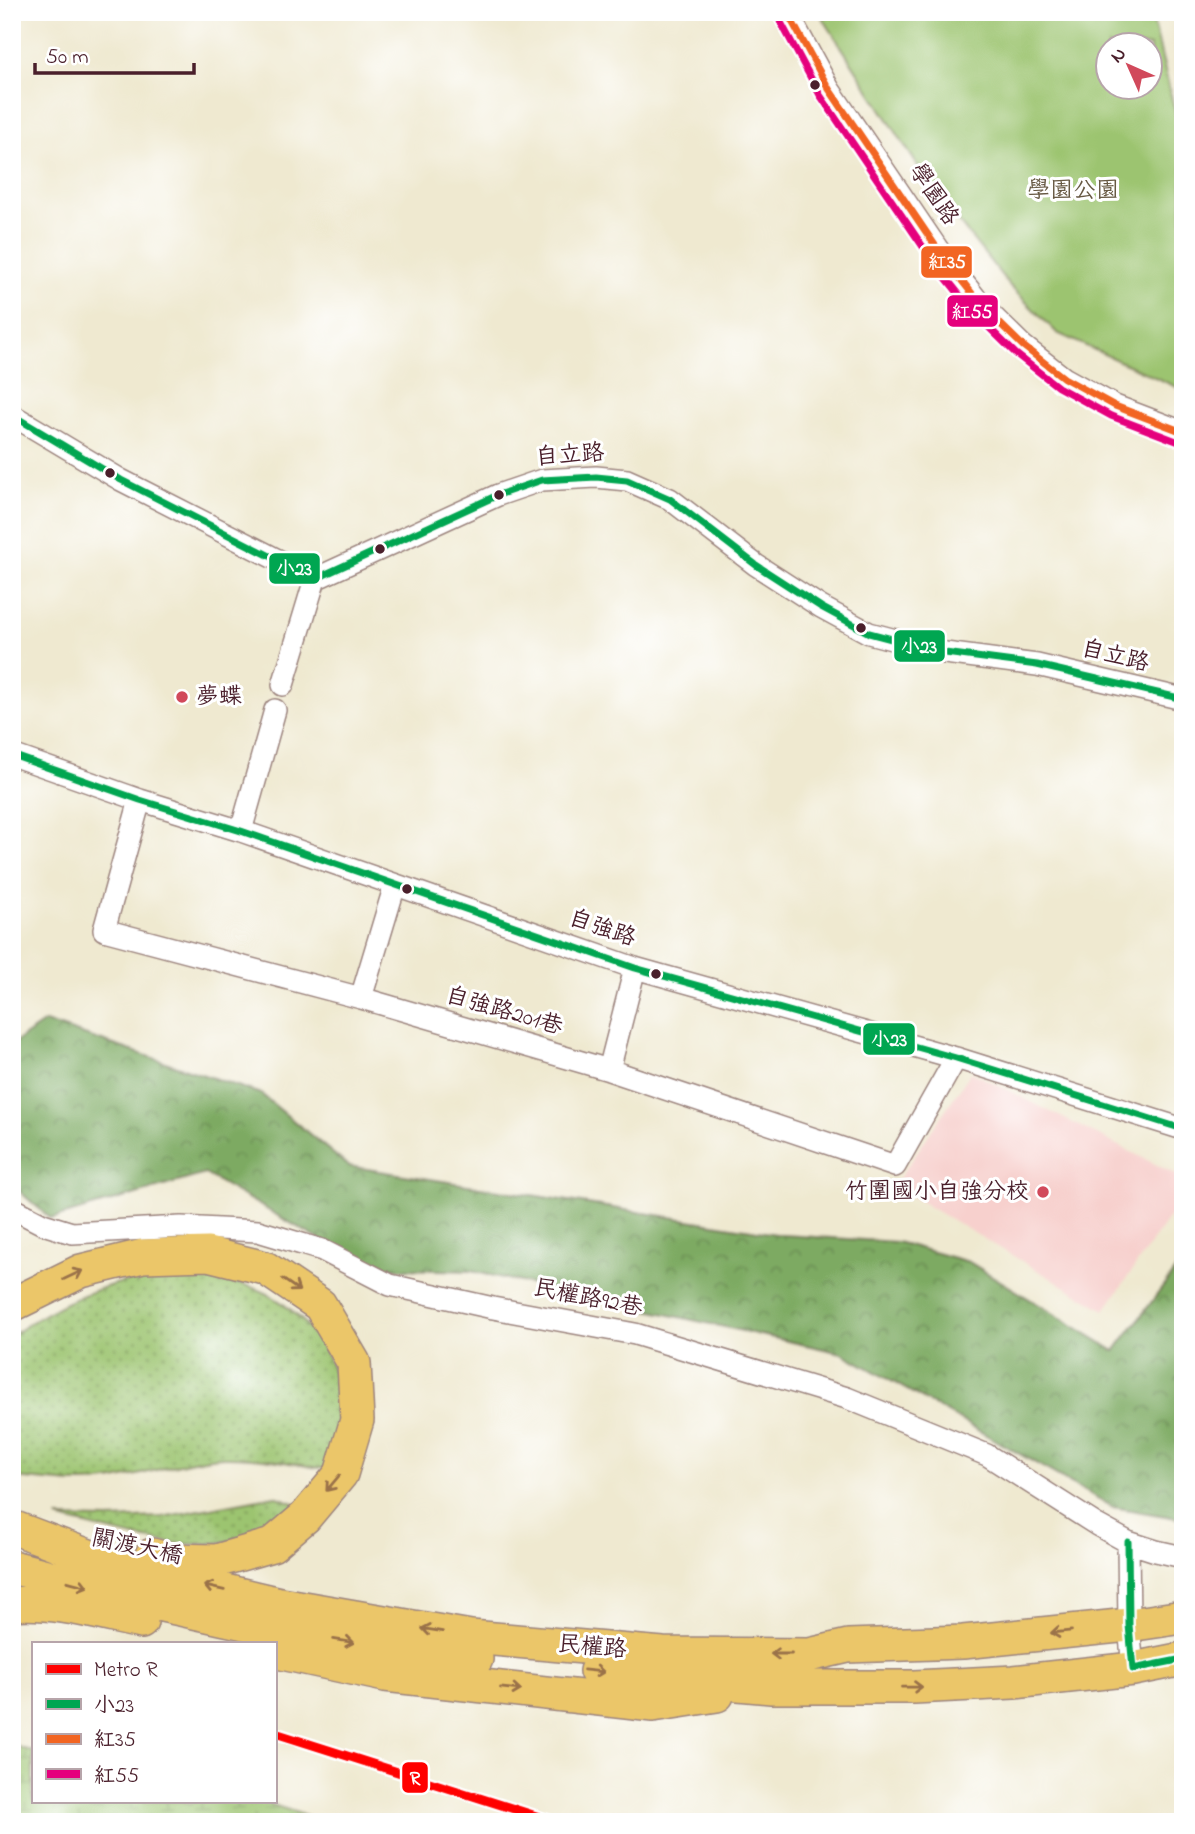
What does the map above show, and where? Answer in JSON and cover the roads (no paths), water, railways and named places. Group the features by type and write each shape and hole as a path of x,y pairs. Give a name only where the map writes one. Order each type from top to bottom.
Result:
{"main road":[{"name":"關渡大橋","path":"12,1305 81,1271 143,1256 208,1254 265,1268 320,1306 354,1363 357,1420 341,1474 306,1517 272,1545 216,1560 170,1560 78,1535 16,1528"},
{"name":"民權路","path":"16,1528 277,1629 471,1637 663,1654 810,1654 848,1646 963,1642 1183,1617"},
{"name":"民權路","path":"12,1567 134,1599 400,1651 771,1687 914,1687 1014,1682 1133,1668 1183,1659"},
{"path":"12,1604 26,1602 82,1610 234,1642"}],"street":[{"name":"學園路","path":"786,12 829,89 943,257 982,306 1023,346 1064,378 1115,406 1183,432"},
{"path":"12,415 121,480 315,579 283,685"},
{"name":"自立路","path":"315,579 498,495 542,480 596,477 626,480 670,499 757,565 821,607 869,633 945,653 1037,664 1183,699"},
{"path":"241,831 275,710"},
{"name":"自強路","path":"12,755 140,800 241,831 635,968 956,1058 1183,1129"},
{"name":"自強路201巷","path":"140,800 104,930 361,998 609,1070 895,1166 956,1058"},
{"path":"361,998 395,885"},
{"path":"609,1070 635,968"},
{"name":"民權路92巷","path":"12,1208 43,1224 72,1233 181,1227 258,1231 322,1250 390,1284 493,1308 635,1334 847,1398 987,1455 1128,1542"},
{"path":"1133,1668 1129,1625 1128,1542 1183,1557"}],"metro line":[{"name":"R","path":"276,1733 555,1822"}],"place":[{"name":"夢蝶","path":"182,697"},
{"name":"竹圍國小自強分校","path":"1043,1192"}],"park label":[{"name":"學園公園","path":"1073,191"}]}
